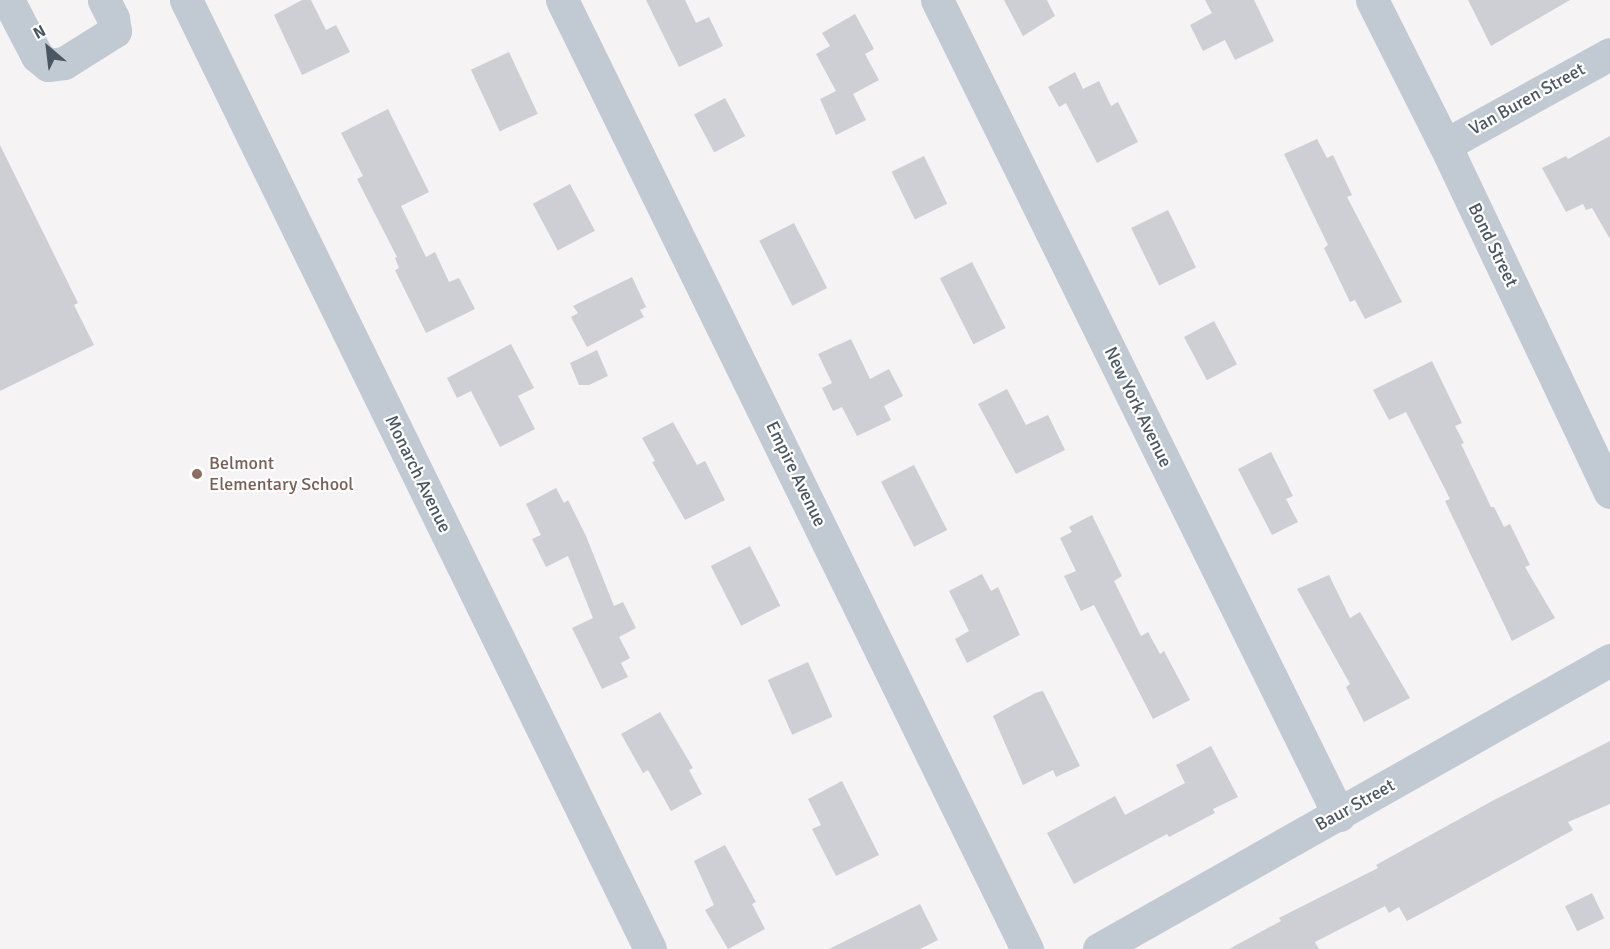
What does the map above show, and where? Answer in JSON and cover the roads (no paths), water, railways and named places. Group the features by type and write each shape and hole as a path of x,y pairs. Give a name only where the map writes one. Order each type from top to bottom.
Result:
{"street":[{"path":"8,0 37,56 48,65 64,63 115,31 113,18 104,0"},
{"name":"Monarch Avenue","path":"186,0 650,949"},
{"name":"Empire Avenue","path":"562,0 1027,949"},
{"name":"New York Avenue","path":"937,0 1339,815"},
{"name":"Bond Street","path":"1372,0 1601,444 1610,492"},
{"name":"Van Buren Street","path":"1445,145 1610,54"},
{"name":"Baur Street","path":"1099,949 1137,939 1339,815 1610,660"}],"place":[{"name":"Belmont Elementary School","path":"197,474"}]}
